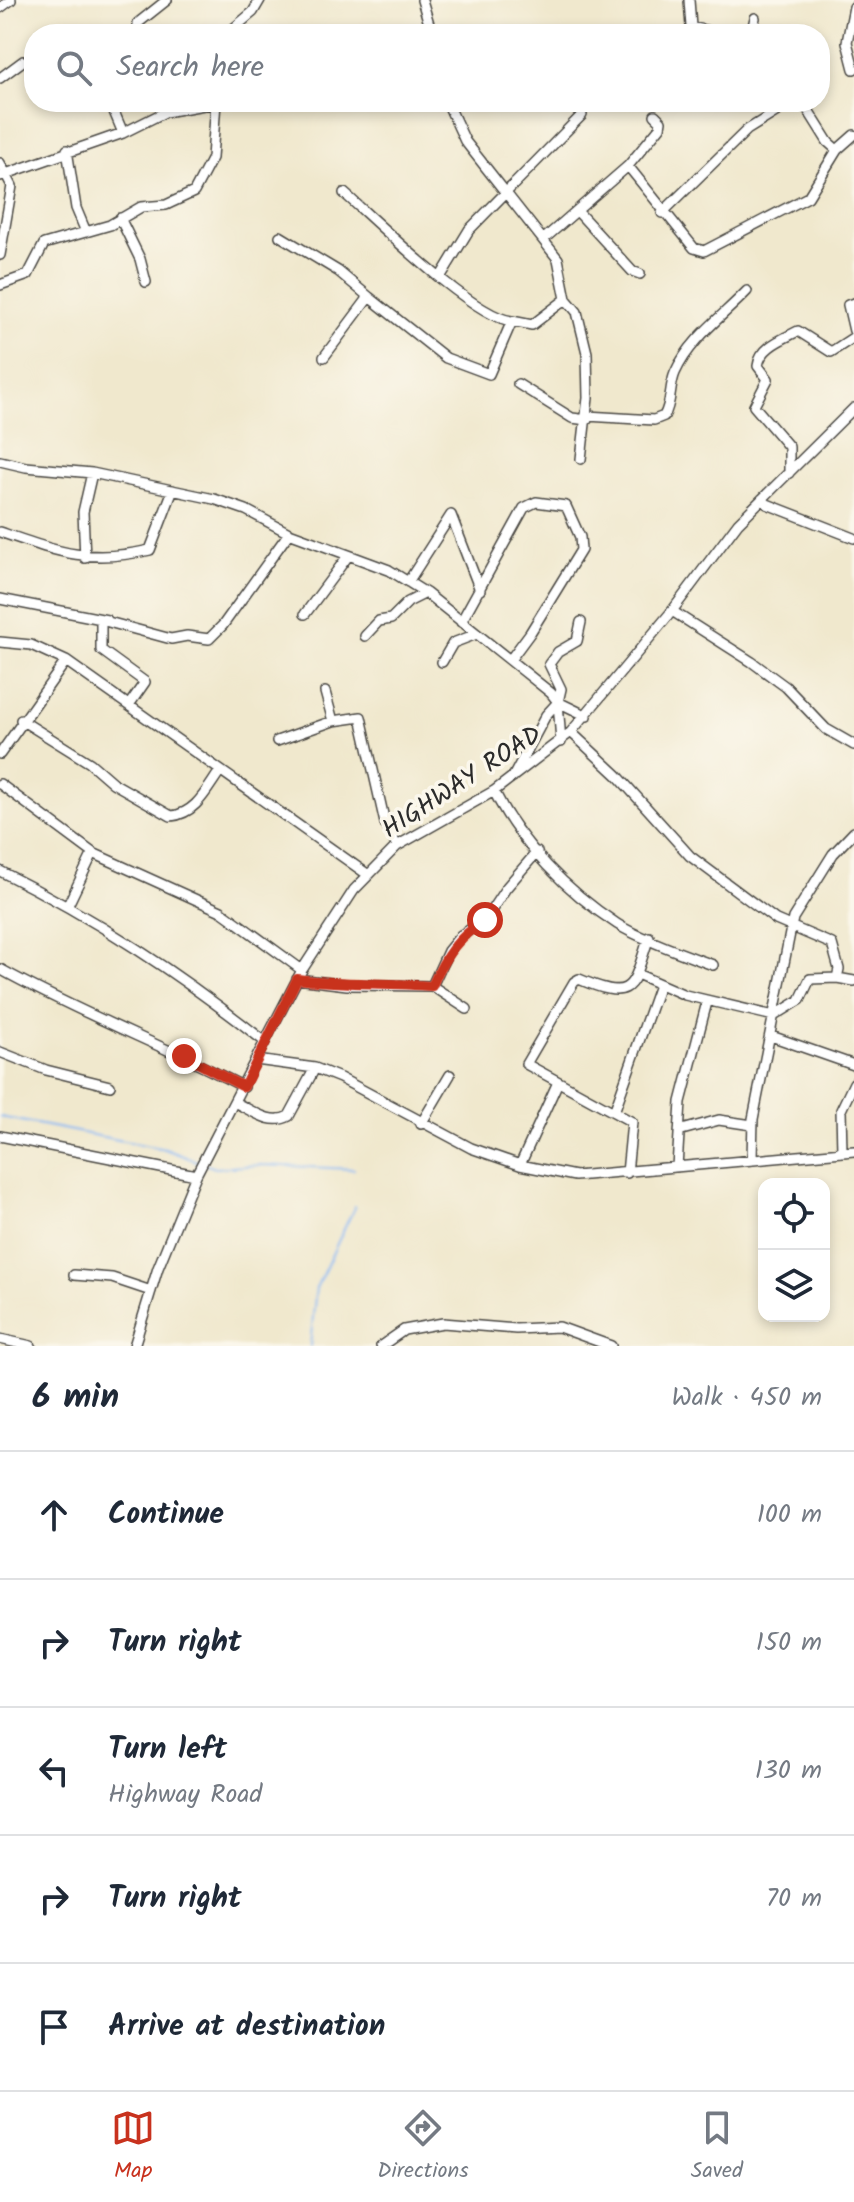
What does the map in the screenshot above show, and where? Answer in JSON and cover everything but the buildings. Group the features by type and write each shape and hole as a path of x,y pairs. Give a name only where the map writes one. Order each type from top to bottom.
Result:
{"street":[{"path":"0,8 11,0"},
{"path":"138,24 167,0"},
{"path":"239,24 253,12 260,0"},
{"path":"422,0 429,24"},
{"path":"689,0 691,24"},
{"path":"854,7 847,42 854,69"},
{"path":"754,24 755,18"},
{"path":"0,78 23,61"},
{"path":"114,112 123,133"},
{"path":"4,176 67,150 123,133 165,112"},
{"path":"0,285 28,275 44,244 86,232 141,207 166,205 194,192 212,158 215,112"},
{"path":"452,112 465,141 558,259 565,280 566,299 577,312 587,353 587,418 581,459"},
{"path":"662,213 767,112"},
{"path":"809,112 828,142 837,150"},
{"path":"441,276 469,230 582,115"},
{"path":"544,239 628,166 660,127 661,121 655,115"},
{"path":"628,166 662,213 694,248 704,251 808,197 837,150 854,135"},
{"path":"67,150 76,208 86,232"},
{"path":"0,163 4,176 12,186 12,201 0,255"},
{"path":"344,193 418,263 441,276 483,309 512,321 532,325 566,299"},
{"path":"578,212 632,271 640,274"},
{"path":"120,218 140,259 146,282"},
{"path":"280,236 338,271 446,358 489,374 512,321"},
{"path":"518,384 572,418 654,420 664,416 675,372 685,355 747,291"},
{"path":"324,357 369,297"},
{"path":"854,303 848,305 854,331"},
{"path":"789,473 789,447 754,406 768,379 758,366 759,359 764,351 798,331 831,352 854,337"},
{"name":"HIGHWAY ROAD","path":"134,1346 151,1291 196,1174 236,1103 264,1041 300,974 367,874 397,846 494,791 561,742 587,716 672,611 738,523 854,408"},
{"path":"0,461 26,467 92,473 246,510 289,533 389,570 426,593 558,702 587,716"},
{"path":"85,558 83,512 92,473"},
{"path":"0,532 61,554 85,558 136,553 154,547 173,490"},
{"path":"762,499 767,504 854,538"},
{"path":"461,622 530,503 569,508 580,537 581,550 510,660"},
{"path":"408,582 451,515 480,590"},
{"path":"129,705 145,682 101,650 101,620 176,638 209,639 217,633 289,533"},
{"path":"305,614 348,556"},
{"path":"365,636 379,621 391,619 408,602 426,593"},
{"path":"0,599 118,622 176,638"},
{"path":"672,611 786,687 826,729 854,745"},
{"path":"561,742 558,702 561,689 549,664 558,652 577,641 581,622"},
{"path":"442,662 454,642 474,635"},
{"path":"0,642 31,645 66,661 367,874"},
{"path":"0,754 21,720 66,661"},
{"path":"325,692 333,721"},
{"path":"513,777 539,726 558,702"},
{"path":"277,741 333,721 361,717 385,823 397,846"},
{"path":"21,720 90,763 113,783 171,816 181,815 196,805 220,771"},
{"path":"571,732 617,775 690,856 776,920 832,944 839,969 837,978"},
{"path":"0,784 93,853 221,911 300,974 347,985 391,983 432,986 467,1009"},
{"path":"494,791 521,835 586,901 620,927 713,965"},
{"path":"752,1159 752,1125 791,927 808,890 847,836 854,832"},
{"path":"432,986 448,951 461,935 485,920 506,888 537,852"},
{"path":"68,905 93,853"},
{"path":"0,871 68,905 171,970 264,1041"},
{"path":"627,1173 634,1125 526,1064 556,1018 574,982 579,979 618,993 637,974 649,937"},
{"path":"0,969 49,997 184,1056 244,1087"},
{"path":"637,974 707,1002 774,1016 800,1000 810,979 854,981"},
{"path":"614,1112 659,985"},
{"path":"677,1167 682,1130 681,1102 707,1002"},
{"path":"771,1036 854,1065"},
{"path":"0,1052 46,1070 110,1086"},
{"path":"256,1060 315,1068 340,1078 471,1148 520,1165 575,1176 854,1151"},
{"path":"236,1103 273,1120 282,1120 289,1116 315,1068"},
{"path":"421,1124 450,1075"},
{"path":"520,1165 558,1082"},
{"path":"842,1151 841,1110 854,1083"},
{"path":"682,1130 719,1120 752,1125"},
{"path":"0,1136 196,1174"},
{"path":"74,1275 112,1278 151,1291"},
{"path":"381,1346 404,1330 443,1323 516,1329 559,1327 611,1346"},
{"path":"0,1339 31,1346"}],"waterway":[{"path":"0,1117 165,1149 199,1162"},
{"path":"204,1164 215,1168 260,1165 354,1169"},
{"path":"310,1346 316,1288 355,1206"}],"route":[{"path":"184,1056 244,1087 297,979 347,985 391,983 432,986 448,951 461,935 485,920"}]}
